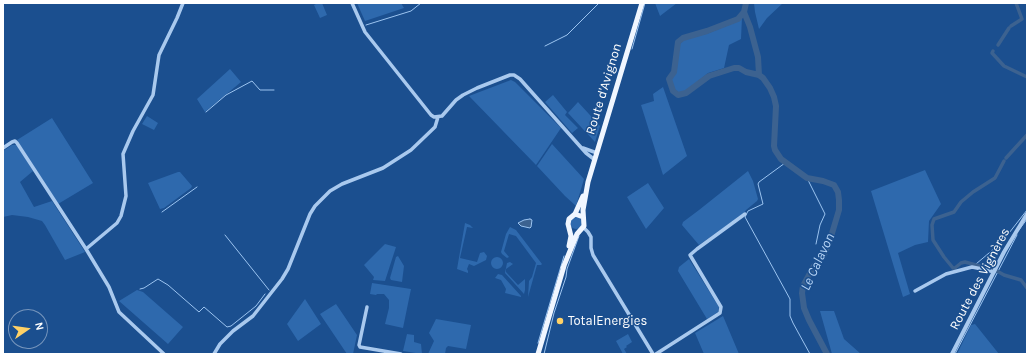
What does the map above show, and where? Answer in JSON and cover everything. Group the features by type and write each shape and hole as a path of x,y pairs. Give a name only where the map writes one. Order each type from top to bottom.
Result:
{"main road":[{"name":"Route d'Avignon","path":"575,214 595,160 642,3"},
{"name":"Route d'Avignon","path":"582,217 588,182"},
{"path":"538,354 572,236 568,225 568,220 575,214 582,217 585,222 563,268"},
{"path":"570,229 574,231 581,229"}],"street":[{"path":"86,249 116,223 121,216 126,196 123,154 133,131 153,95 159,54 177,18 182,3"},
{"path":"352,3 365,32 425,109 434,118 442,116 456,100 468,92 514,75 520,79 586,153 595,160"},
{"path":"214,354 220,344 233,331 253,316 282,279 288,269 310,214 315,206 330,191 342,184 383,168 411,150 435,127 438,117"},
{"path":"3,148 12,142 15,141 17,143 109,287 119,312 164,354"},
{"path":"580,146 597,153"},
{"path":"656,354 720,314 721,307 690,255 697,248 745,214"},
{"name":"Route des Vignères","path":"952,354 995,270 1027,214"},
{"path":"581,229 588,232 591,237 591,248 593,255 653,354"},
{"path":"915,291 946,274 972,267 995,270"},
{"path":"367,307 359,345 360,347 401,354"}],"shaded area":[{"path":"322,3 327,15 320,18 314,5"},
{"path":"357,3 401,3 404,8 365,21"},
{"path":"655,3 677,3 660,16"},
{"path":"754,3 783,3 767,18 759,29"},
{"path":"742,17 741,39 729,45 724,68 708,73 685,92 679,93 674,89 671,79 676,72 680,44 683,40 709,33 738,21"},
{"path":"230,69 241,82 205,112 197,99"},
{"path":"511,80 515,82 561,128 536,165 469,96"},
{"path":"663,87 687,156 663,175 641,105 654,101 653,94"},
{"path":"553,95 567,112 565,115 578,128 572,133 545,102"},
{"path":"578,102 600,126 595,142 568,113"},
{"path":"147,116 158,123 154,130 142,124"},
{"path":"52,118 93,183 58,204 17,140"},
{"path":"552,144 584,179 576,206 537,166"},
{"path":"12,145 17,145 33,171 20,182 34,207 52,201 85,252 65,260 42,221 12,215 3,217 3,151"},
{"path":"925,170 941,204 929,221 928,242 915,245 898,253 910,294 903,297 871,191"},
{"path":"748,171 753,181 758,199 757,201 744,213 699,245 682,225 683,222"},
{"path":"180,172 192,186 164,208 160,209 148,183"},
{"path":"648,183 664,208 646,229 627,197"},
{"path":"574,217 578,217 582,223 578,229 574,229 570,225 570,221"},
{"path":"524,220 532,220 530,228 521,226 518,223"},
{"path":"465,223 473,228 467,227 460,258 477,262 480,253 484,252 487,256 486,260 474,266 469,264 467,269 468,273 457,269"},
{"path":"510,227 516,230 542,264 537,265 528,297 529,281 532,277 536,263 516,236 509,234 504,251 509,257 507,258 502,254 501,252 506,234"},
{"path":"385,244 396,247 385,281 373,280 374,277 364,265"},
{"path":"398,256 404,266 402,282 391,280 390,278 396,257"},
{"path":"495,257 499,257 503,263 499,269 495,269 491,265 491,261"},
{"path":"689,259 719,307 718,312 707,319 678,271 679,267"},
{"path":"510,262 513,264 506,269 506,272 518,285 525,279 524,294 505,273 507,263"},
{"path":"498,274 502,275 521,297 505,293 506,289 501,280 495,278"},
{"path":"372,283 411,289 403,328 385,324 389,308 389,300 384,294 370,294"},
{"path":"137,290 143,292 183,327 168,344 119,301"},
{"path":"305,299 321,324 298,341 287,324"},
{"path":"336,304 357,335 353,354 347,354 320,314"},
{"path":"820,311 834,311 844,339 861,354 832,354"},
{"path":"723,316 739,354 704,354 695,333"},
{"path":"436,319 471,325 466,349 448,346 445,354 428,354 434,341 429,333"},
{"path":"975,324 999,354 957,354 971,325"},
{"path":"407,334 414,335 414,342 421,344 422,354 403,351"},
{"path":"628,334 632,342 624,349 627,354 623,354 616,341"}],"waterway":[{"path":"366,25 411,11 421,3"},
{"path":"545,46 567,35 599,3"},
{"path":"632,49 645,3"},
{"name":"Le Calavon","path":"746,3 744,12 738,19 707,31 683,38 678,42 674,72 669,79 673,91 678,95 686,93 709,76 734,68 739,68 746,72 759,75 770,88 774,97 776,106 774,146 781,159 807,178 834,185 838,192 839,210 823,257 814,266 803,286 802,293 804,308 827,354"},
{"path":"1011,26 1022,19 1016,3"},
{"path":"744,12 750,27 758,57 759,75"},
{"path":"998,45 1009,28"},
{"path":"993,51 992,53 1004,66 1027,77"},
{"path":"206,112 226,95 252,81 260,90 274,90"},
{"path":"1006,158 1027,135"},
{"path":"994,270 965,262 953,268 933,240 932,225 934,219 954,212 961,202 973,192 995,178 1004,161"},
{"path":"785,163 759,182 758,184 763,204 748,211 745,217 790,299 790,316 810,354"},
{"path":"807,178 825,214 820,225 816,244"},
{"path":"162,212 197,187"},
{"path":"976,264 1002,242 1027,210"},
{"path":"1019,230 1027,219"},
{"path":"225,235 269,290"},
{"path":"955,354 1017,235"},
{"path":"544,354 567,269 579,236"},
{"path":"538,343 564,256"},
{"path":"997,271 1004,275 1021,280 1027,288"},
{"path":"140,289 158,279 168,285 199,312 204,307 227,327 231,326 256,306 265,294"}],"place":[{"name":"TotalEnergies","path":"560,321"}]}
